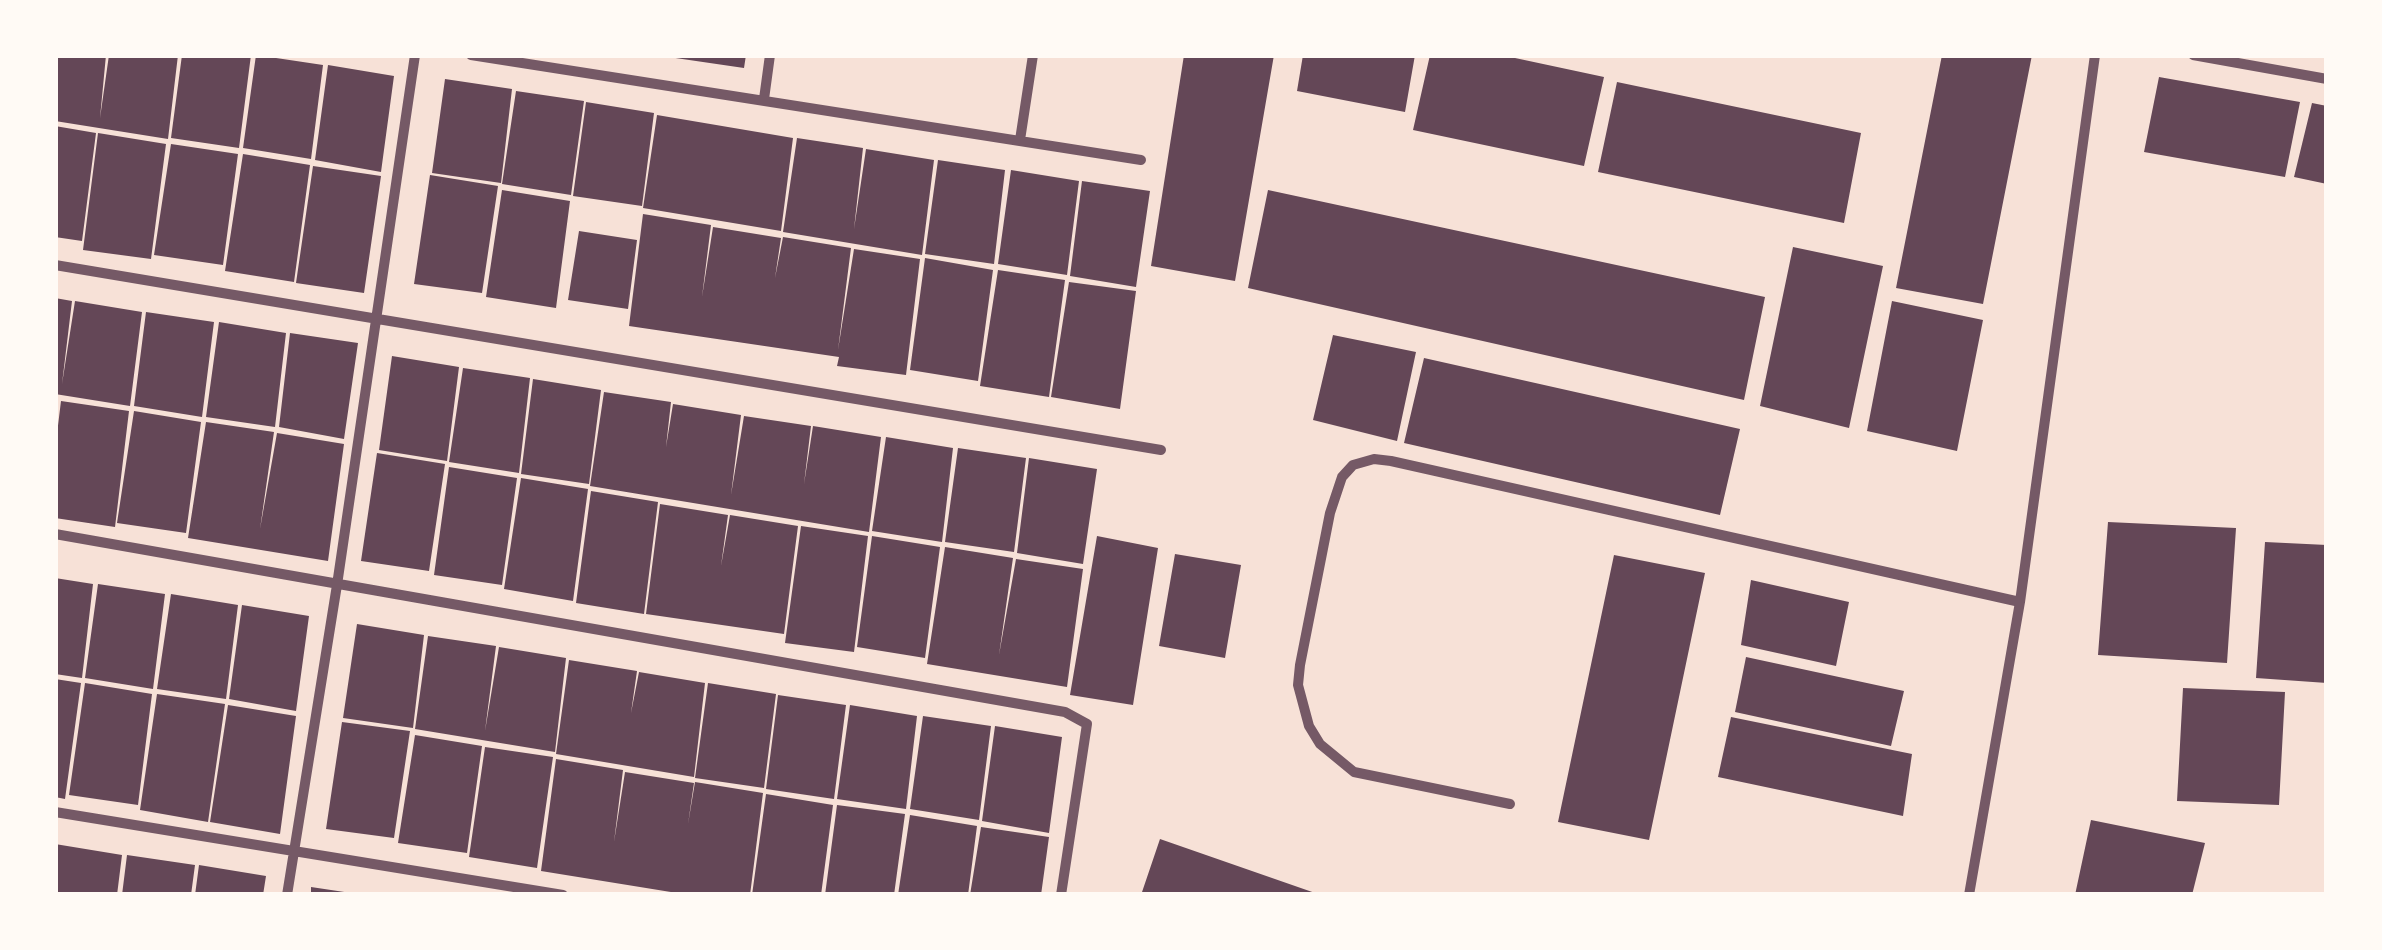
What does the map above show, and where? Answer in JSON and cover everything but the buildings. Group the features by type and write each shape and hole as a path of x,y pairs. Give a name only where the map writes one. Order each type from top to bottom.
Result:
{"street":[{"path":"287,895 338,585 414,55"},
{"path":"470,55 1141,160"},
{"path":"764,99 770,55"},
{"path":"1020,140 1033,55"},
{"path":"1969,895 2020,602 2095,55"},
{"path":"2193,55 2327,80"},
{"path":"55,265 1160,450"},
{"path":"1510,804 1354,772 1320,744 1309,726 1298,685 1300,665 1330,513 1342,476 1353,465 1374,459 1391,461 2020,602"},
{"path":"55,534 1065,712 1087,724 1061,895"},
{"path":"55,812 563,895"}]}
